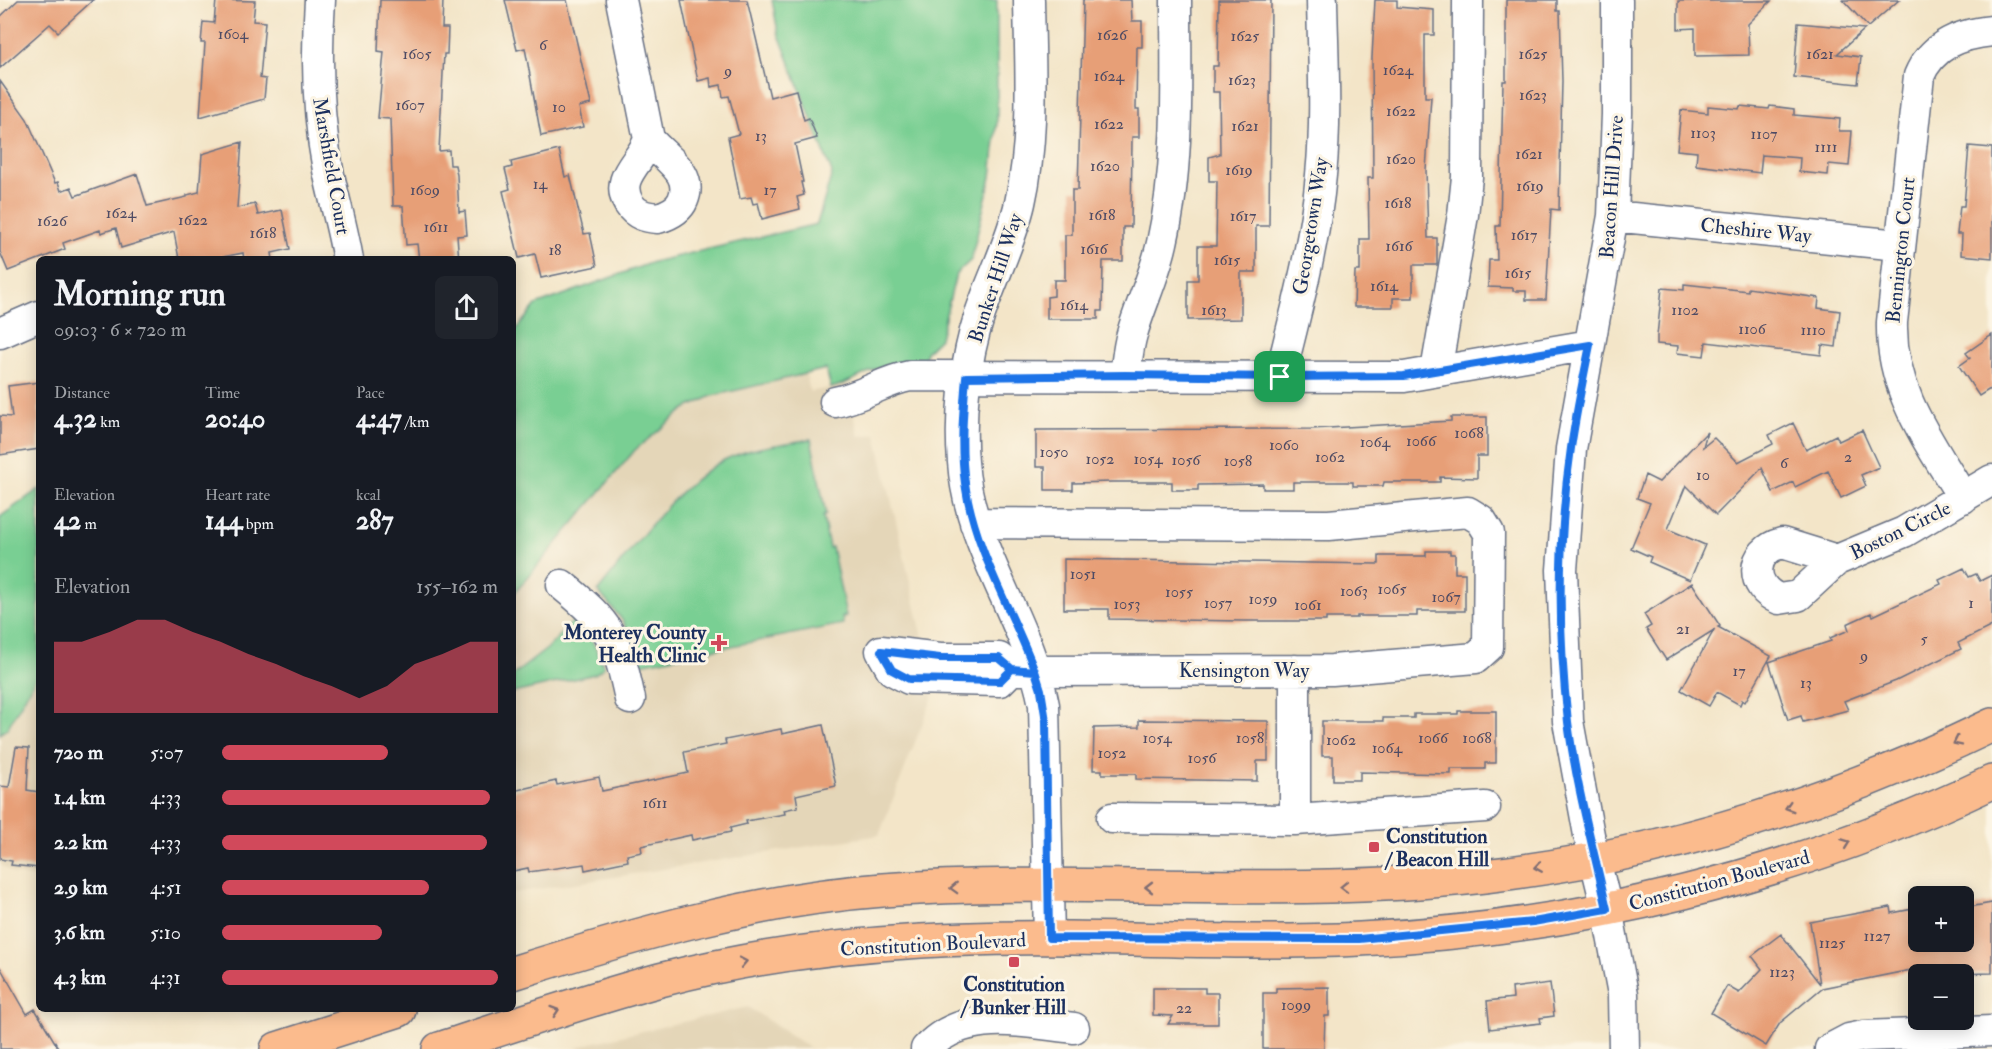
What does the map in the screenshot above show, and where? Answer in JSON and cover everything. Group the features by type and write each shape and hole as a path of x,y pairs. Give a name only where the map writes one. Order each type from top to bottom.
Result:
{"main road":[{"path":"516,972 631,936 791,902 882,890 1048,886 1353,886 1485,876 1596,858 1719,829 1823,797 1922,759 1992,725"},
{"name":"Constitution Boulevard","path":"439,1049 579,1003 664,979 748,961 921,941 1049,938 1359,939 1522,924 1607,909 1722,882 1814,856 1908,820 1992,782"},
{"path":"277,1049 393,1012"}],"street":[{"name":"Marshfield Court","path":"320,0 317,65 320,122 332,192 347,256"},
{"path":"621,0 649,139"},
{"name":"Bunker Hill Way","path":"1029,0 1030,128 1026,173 1012,232 980,316 966,377 963,460 975,524 1024,670 1041,690 1046,721 1049,938"},
{"path":"1125,375 1132,335 1152,282 1162,243 1174,174 1176,0"},
{"name":"Georgetown Way","path":"1280,377 1316,214 1321,174 1324,129 1322,0"},
{"path":"1436,371 1462,224 1467,177 1468,0"},
{"name":"Beacon Hill Drive","path":"1617,0 1617,114 1613,216 1571,449 1562,570 1568,721 1623,994 1624,1049"},
{"name":"Bennington Court","path":"1963,498 1911,409 1896,372 1892,331 1899,245 1917,88 1922,69 1933,54 1952,40 1992,31"},
{"name":"Cheshire Way","path":"1613,216 1899,245"},
{"path":"0,333 36,317"},
{"path":"835,402 849,399 879,384 910,376 1404,376 1590,345"},
{"name":"Boston Circle","path":"1837,560 1904,532 1992,480"},
{"name":"Kensington Way","path":"975,524 1329,525 1468,513 1481,519 1490,541 1488,647 1476,658 1368,668 1295,670 1024,670"},
{"path":"562,585 596,614 611,632 619,651 630,699"},
{"path":"1295,670 1295,820"},
{"path":"1112,818 1295,820 1485,807"},
{"path":"926,1049 947,1031 978,1021 1074,1028"},
{"path":"1830,1049 1849,1039 1864,1035 1992,1031"}],"shaded area":[{"name":"Monterey County Health Clinic","path":"806,374 810,392 847,384 859,436 876,434 935,691 879,835 516,893 516,592 635,450 685,409 712,396"},
{"path":"36,677 36,878 14,874 0,864 0,734 8,727"},
{"path":"748,1007 811,1049 574,1049 591,1043"}],"green space":[{"path":"772,0 997,0 997,122 991,177 971,260 956,274 940,338 926,352 925,360 885,366 831,388 826,369 712,396 685,409 635,450 516,591 516,329 536,305 653,262 817,224 832,173 778,32"},
{"path":"811,439 826,515 823,516 829,548 832,547 846,616 842,617 843,624 641,664 623,621 598,591 673,500 708,470 726,459 746,452"},
{"path":"36,491 36,677 8,727 0,734 0,517"},
{"path":"574,620 590,636 604,667 595,674 516,692 516,673 548,648"}],"building":[{"path":"18,0 93,0 58,32 50,24 0,68 0,17"},
{"path":"216,0 255,1 253,21 265,22 260,78 266,79 264,99 200,117 205,43 201,43 203,22 214,23"},
{"path":"380,0 443,0 442,28 448,28 447,54 444,54 439,151 449,150 450,165 455,165 457,175 459,212 465,211 467,235 457,236 459,256 418,256 417,244 406,245 403,206 393,206 390,119 378,118 384,52 378,51"},
{"path":"505,0 567,0 591,104 579,107 583,127 541,136 525,48 517,50"},
{"path":"681,0 747,0 770,97 796,90 804,120 809,118 817,138 795,144 804,195 797,197 800,209 762,219 758,203 753,204 751,197 740,199 728,137 739,134 729,96 723,97 721,85 711,87 710,78 698,81"},
{"path":"1083,0 1131,0 1132,21 1142,21 1142,47 1137,47 1136,109 1139,109 1139,137 1132,137 1131,227 1123,227 1123,261 1103,261 1102,311 1098,311 1098,319 1047,319 1047,297 1054,296 1054,280 1065,280 1065,235 1072,235 1072,190 1078,190"},
{"path":"1219,0 1271,0 1269,226 1256,226 1256,272 1241,272 1241,319 1188,320 1188,280 1198,280 1198,246 1216,246 1217,181 1209,181 1209,157 1220,154 1219,92 1213,92 1213,66 1218,66"},
{"path":"1375,0 1397,0 1397,7 1434,10 1434,35 1425,35 1425,97 1431,97 1426,170 1428,238 1437,238 1437,265 1413,265 1413,298 1393,298 1393,307 1354,307 1355,271 1360,271 1360,239 1369,239 1368,178 1373,178 1372,58"},
{"path":"1506,0 1557,0 1557,11 1560,11 1562,81 1559,210 1551,209 1546,300 1526,300 1526,291 1513,291 1513,288 1488,287 1489,260 1497,260 1496,226 1500,226 1503,81 1506,81"},
{"path":"1843,0 1899,0 1868,27"},
{"path":"1678,1 1771,1 1748,24 1749,55 1695,56 1695,28 1678,29"},
{"path":"1798,23 1865,29 1837,54 1861,57 1858,84 1794,77"},
{"path":"0,81 27,119 55,183 58,182 61,191 71,187 75,196 137,174 147,206 187,197 187,195 199,192 202,154 242,142 237,208 255,204 258,215 282,210 290,249 272,253 272,256 243,256 243,253 228,256 178,256 174,232 121,248 116,228 101,233 100,230 63,243 65,249 47,256 36,256 36,260 8,271 0,252"},
{"path":"1708,106 1769,109 1770,106 1794,109 1794,115 1840,119 1839,131 1852,131 1849,166 1829,164 1828,175 1799,172 1800,158 1762,155 1760,173 1696,165 1697,152 1677,150 1681,110 1708,113"},
{"path":"1969,146 1992,148 1992,258 1961,255 1962,234 1957,234 1960,206 1964,206"},
{"path":"559,150 565,177 570,175 584,234 590,233 597,266 541,278 535,254 519,258 503,191 510,189 505,169 512,167 511,162"},
{"path":"1684,284 1748,291 1748,288 1819,298 1818,308 1840,311 1836,347 1822,345 1821,355 1706,342 1704,356 1677,353 1678,346 1657,344 1657,336 1662,288 1684,290"},
{"path":"1992,335 1992,391 1990,389 1979,396 1959,366 1970,358 1966,353"},
{"path":"36,382 36,449 0,455 0,416 12,417 8,386"},
{"path":"1451,417 1487,417 1487,456 1477,456 1477,478 1440,477 1440,482 1384,482 1383,486 1353,486 1353,482 1293,482 1293,489 1263,489 1263,484 1198,485 1198,490 1172,490 1172,482 1073,483 1073,490 1045,490 1045,467 1036,467 1036,430 1311,429 1451,421"},
{"path":"1793,423 1806,450 1836,435 1839,441 1862,430 1879,467 1861,475 1866,486 1841,498 1828,471 1795,487 1793,482 1773,492 1762,468 1716,515 1686,485 1668,529 1705,545 1690,580 1649,562 1651,557 1631,548 1650,503 1637,498 1645,475 1659,482 1707,432 1703,447 1714,438 1738,462 1773,444 1769,435"},
{"path":"1426,551 1450,551 1450,554 1455,554 1455,573 1465,573 1465,611 1417,611 1417,616 1357,616 1357,618 1326,618 1326,621 1244,621 1109,619 1109,609 1064,609 1064,559 1379,564 1379,556 1426,556"},
{"path":"1964,568 1969,577 1976,574 1980,581 1992,575 1992,626 1958,643 1961,649 1896,681 1844,701 1848,710 1803,722 1801,716 1788,720 1769,662 1831,641 1830,638 1849,630 1847,624 1871,613 1873,616 1941,584 1939,580"},
{"path":"1692,583 1720,626 1718,627 1771,656 1745,702 1742,700 1740,705 1717,692 1709,706 1681,690 1714,630 1666,660 1646,629 1651,626 1644,614"},
{"path":"1458,711 1496,711 1496,763 1485,763 1485,769 1451,769 1451,774 1360,772 1360,780 1333,780 1333,756 1322,756 1322,721 1383,721 1383,718 1414,718 1414,714 1458,714"},
{"path":"1139,720 1268,721 1268,761 1257,761 1257,781 1136,779 1136,774 1102,774 1102,770 1093,770 1094,728 1139,727"},
{"path":"823,725 836,786 796,795 798,807 784,810 785,814 746,821 747,824 730,828 731,832 692,840 691,835 641,846 642,852 627,855 628,861 585,870 584,864 529,872 528,868 516,870 516,790 556,781 557,785 599,777 602,791 688,773 684,752 726,744 725,740 781,729 782,734"},
{"path":"16,747 29,748 27,790 36,792 36,868 11,865 12,861 0,859 0,786 9,787"},
{"path":"1992,903 1992,973 1974,973 1974,964 1908,964 1908,971 1822,988 1780,1023 1766,1046 1711,1013 1727,986 1739,993 1762,969 1752,956 1781,934 1820,984 1810,922 1891,907 1892,913 1908,910 1908,952 1974,952 1974,906"},
{"path":"0,967 27,1014 35,1009 59,1049 0,1049"},
{"path":"1550,983 1554,1016 1540,1018 1541,1023 1490,1029 1487,1001 1513,998 1512,988"},
{"path":"1329,987 1329,1016 1325,1016 1324,1049 1263,1049 1263,993 1276,993 1276,988"},
{"path":"1153,988 1205,988 1205,993 1218,993 1218,1024 1168,1024 1173,1016 1153,1015"}],"place":[{"name":"Monterey County Health Clinic","path":"719,643"},
{"name":"Constitution / Beacon Hill","path":"1374,847"},
{"name":"Constitution / Bunker Hill","path":"1014,962"}],"route":[{"path":"1280,377 1125,375 966,377 962,428 965,483 969,506 986,555 1035,671 1012,669 1000,681 909,679 892,670 881,651 940,658 999,658 1012,669 1035,671 1046,721 1049,938 1359,939 1448,933 1533,922 1607,909 1589,835 1568,721 1563,622 1562,570 1566,494 1571,449 1590,345 1404,376 1280,377"}]}
